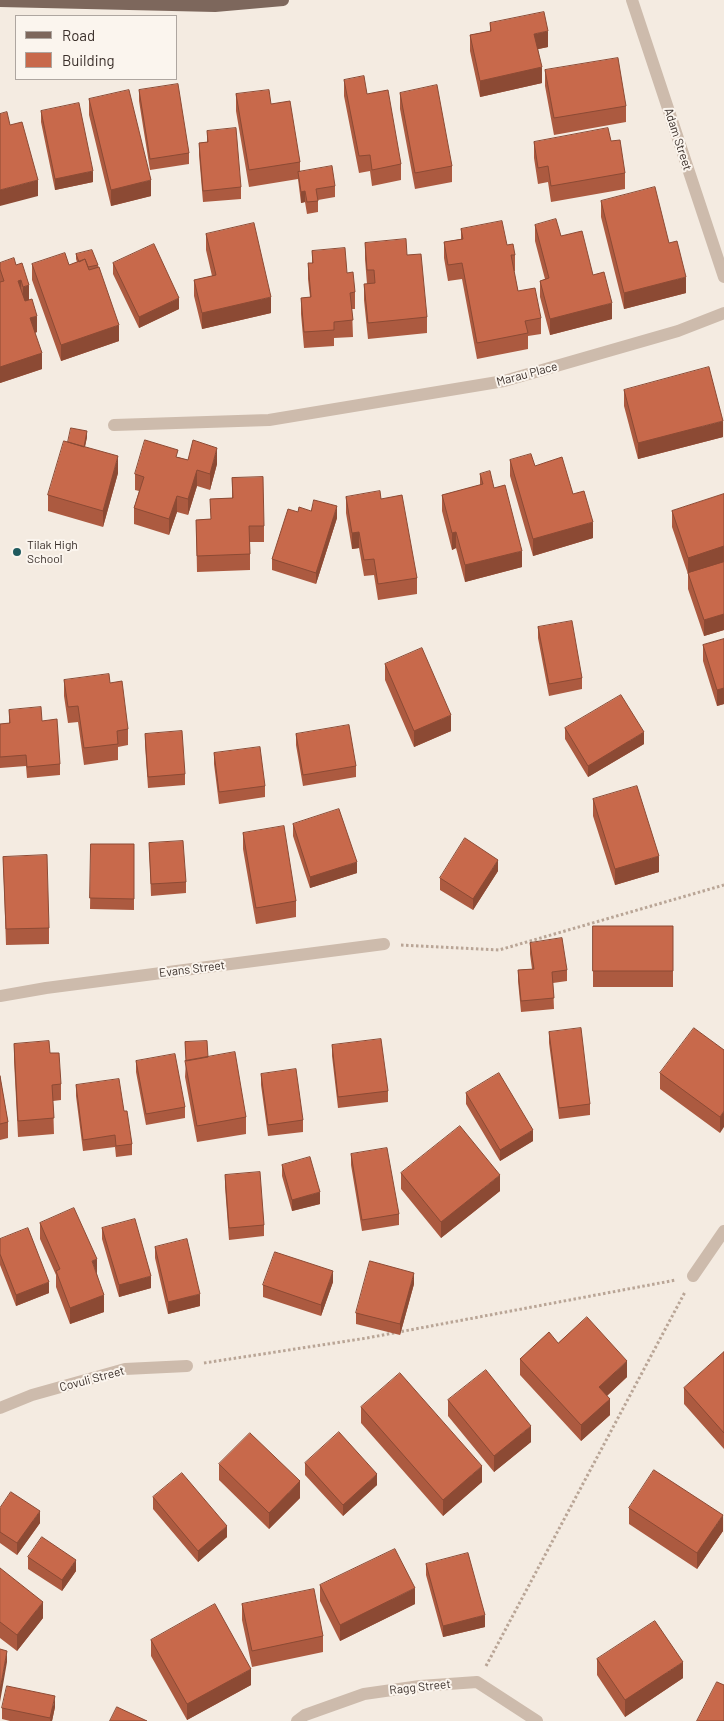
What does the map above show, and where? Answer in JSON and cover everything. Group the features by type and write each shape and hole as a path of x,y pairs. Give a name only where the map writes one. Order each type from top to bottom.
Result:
{"main road":[{"path":"0,1 215,6 283,0"}],"street":[{"name":"Adam Street","path":"632,0 724,277"},
{"name":"Marau Place","path":"114,426 269,420 504,381 678,331 724,313"},
{"name":"Evans Street","path":"0,996 46,988 384,944"},
{"path":"693,1276 724,1231"},
{"name":"Covuli Street","path":"0,1408 32,1395 125,1369 187,1366"},
{"path":"477,1682 537,1721"},
{"name":"Ragg Street","path":"297,1721 305,1715 364,1694 420,1686 477,1682"}],"path":[{"path":"384,944 499,950 724,885"},
{"path":"187,1366 367,1338 693,1276"},
{"path":"477,1682 693,1276"}],"building":[{"path":"544,12 548,31 534,34 542,67 480,81 470,35 491,31 490,23"},
{"path":"618,58 626,106 554,118 545,70"},
{"path":"364,76 367,94 388,90 401,164 372,170 370,155 359,156 344,80"},
{"path":"178,84 189,153 150,159 139,90"},
{"path":"437,85 452,166 415,173 400,93"},
{"path":"129,90 151,180 111,190 89,99"},
{"path":"269,90 271,104 290,101 300,162 249,170 236,94"},
{"path":"79,103 93,171 55,179 41,111"},
{"path":"7,112 10,125 22,122 38,180 0,190 0,114"},
{"path":"236,128 241,187 203,191 199,143 208,142 207,131"},
{"path":"608,128 611,141 620,140 625,173 551,186 548,166 538,168 534,142"},
{"path":"332,166 335,186 316,189 318,201 307,202 305,191 301,192 298,172"},
{"path":"655,187 669,243 677,241 686,277 624,293 601,201"},
{"path":"556,219 561,236 582,231 593,275 604,272 612,303 550,319 540,281 549,278 535,225"},
{"path":"502,221 507,245 513,244 515,255 511,255 518,291 535,288 541,318 525,321 528,333 477,343 462,263 448,265 444,242 463,239 461,229"},
{"path":"254,223 271,297 202,313 194,280 216,275 206,234"},
{"path":"406,239 407,255 421,254 427,317 368,323 364,284 375,283 374,270 367,270 365,243"},
{"path":"154,244 179,298 139,317 113,263"},
{"path":"345,248 347,273 353,272 355,292 350,293 353,320 334,322 334,330 304,332 301,298 311,297 308,263 313,263 312,251"},
{"path":"92,250 98,265 88,267 85,259 79,262 76,254"},
{"path":"65,253 69,265 85,259 89,270 99,267 119,325 61,345 32,264"},
{"path":"14,258 16,265 22,263 29,285 23,287 21,280 18,281 25,301 32,299 37,316 30,318 42,353 0,367 0,282 4,281 0,263"},
{"path":"709,367 723,421 638,443 624,390"},
{"path":"71,428 87,431 84,447 68,442"},
{"path":"145,440 178,450 176,457 188,460 193,440 217,448 210,474 197,470 188,499 177,496 169,519 134,508 144,477 135,474"},
{"path":"64,441 118,456 103,511 48,495"},
{"path":"531,454 535,466 562,457 573,494 584,491 593,522 533,539 510,460"},
{"path":"490,471 494,488 505,485 522,551 465,565 456,532 452,533 442,495 483,484 480,474"},
{"path":"263,477 264,526 249,526 250,554 197,556 196,520 211,519 210,499 233,498 232,478"},
{"path":"380,491 381,499 402,495 417,578 378,584 374,559 364,560 359,532 352,533 346,497"},
{"path":"724,494 724,546 688,558 672,511"},
{"path":"314,500 337,506 316,573 272,559 288,509 298,512 299,507 311,511"},
{"path":"724,562 724,614 704,620 688,573"},
{"path":"572,621 582,678 549,684 538,627"},
{"path":"724,639 724,688 717,690 703,645"},
{"path":"422,648 451,715 414,731 385,664"},
{"path":"109,674 110,683 122,681 128,729 117,731 118,744 84,748 78,706 68,707 64,680"},
{"path":"621,695 644,732 588,766 565,728"},
{"path":"41,707 42,721 57,719 60,764 27,767 26,755 0,757 0,724 10,723 9,710"},
{"path":"349,725 356,766 303,775 296,734"},
{"path":"182,731 185,774 148,777 145,734"},
{"path":"260,747 265,786 219,792 214,753"},
{"path":"637,786 659,856 615,869 593,799"},
{"path":"339,809 357,862 310,877 293,824"},
{"path":"284,826 296,901 256,908 243,833"},
{"path":"465,838 498,860 473,899 440,878"},
{"path":"183,841 186,882 151,884 149,843"},
{"path":"91,844 134,844 134,899 90,898"},
{"path":"47,855 49,928 6,929 3,857"},
{"path":"593,926 673,926 673,971 593,971"},
{"path":"562,938 567,970 552,972 554,998 521,1001 518,970 534,969 530,943"},
{"path":"581,1028 590,1104 559,1108 549,1032"},
{"path":"694,1028 724,1050 724,1111 720,1117 660,1073"},
{"path":"381,1039 388,1091 338,1097 332,1045"},
{"path":"49,1041 50,1053 59,1053 61,1084 52,1085 54,1118 18,1121 14,1044"},
{"path":"207,1041 208,1057 186,1061 185,1042"},
{"path":"235,1052 246,1117 197,1126 185,1061"},
{"path":"175,1054 185,1107 146,1114 136,1061"},
{"path":"296,1069 303,1120 268,1125 261,1074"},
{"path":"499,1073 533,1130 500,1150 466,1093"},
{"path":"0,1076 8,1122 0,1124"},
{"path":"119,1079 124,1111 127,1111 132,1144 116,1146 115,1135 83,1140 76,1085"},
{"path":"460,1126 500,1175 441,1222 401,1173"},
{"path":"387,1148 399,1214 362,1220 351,1154"},
{"path":"310,1157 320,1192 292,1200 282,1165"},
{"path":"260,1172 264,1225 229,1228 225,1175"},
{"path":"74,1208 97,1259 92,1261 104,1295 70,1308 56,1271 60,1269 40,1223"},
{"path":"135,1219 151,1276 119,1285 102,1228"},
{"path":"28,1228 49,1282 16,1295 0,1254 0,1239"},
{"path":"187,1239 200,1294 168,1302 155,1247"},
{"path":"275,1252 333,1271 321,1305 263,1285"},
{"path":"370,1261 414,1273 400,1324 356,1313"},
{"path":"587,1317 627,1361 599,1387 610,1399 581,1425 520,1359 549,1332 558,1343"},
{"path":"724,1352 724,1433 684,1388"},
{"path":"486,1370 531,1426 494,1456 448,1400"},
{"path":"400,1373 482,1466 443,1500 361,1407"},
{"path":"339,1432 377,1474 343,1505 305,1463"},
{"path":"250,1433 300,1481 269,1513 219,1464"},
{"path":"654,1470 723,1515 697,1553 629,1508"},
{"path":"182,1473 227,1526 198,1551 153,1497"},
{"path":"11,1492 40,1511 17,1543 0,1532 0,1508"},
{"path":"42,1537 76,1560 62,1580 28,1557"},
{"path":"395,1549 415,1588 340,1625 320,1585"},
{"path":"468,1553 485,1615 443,1626 426,1564"},
{"path":"0,1568 43,1602 17,1635 0,1622"},
{"path":"314,1589 323,1636 252,1651 242,1604"},
{"path":"215,1604 251,1669 187,1704 151,1640"},
{"path":"655,1621 683,1662 625,1700 597,1659"},
{"path":"0,1649 7,1651 0,1690"},
{"path":"717,1682 724,1685 724,1721 697,1721"},
{"path":"7,1686 55,1696 50,1718 2,1708"},
{"path":"117,1707 147,1721 110,1721"}],"place":[{"name":"Tilak High School","path":"17,552"}]}
